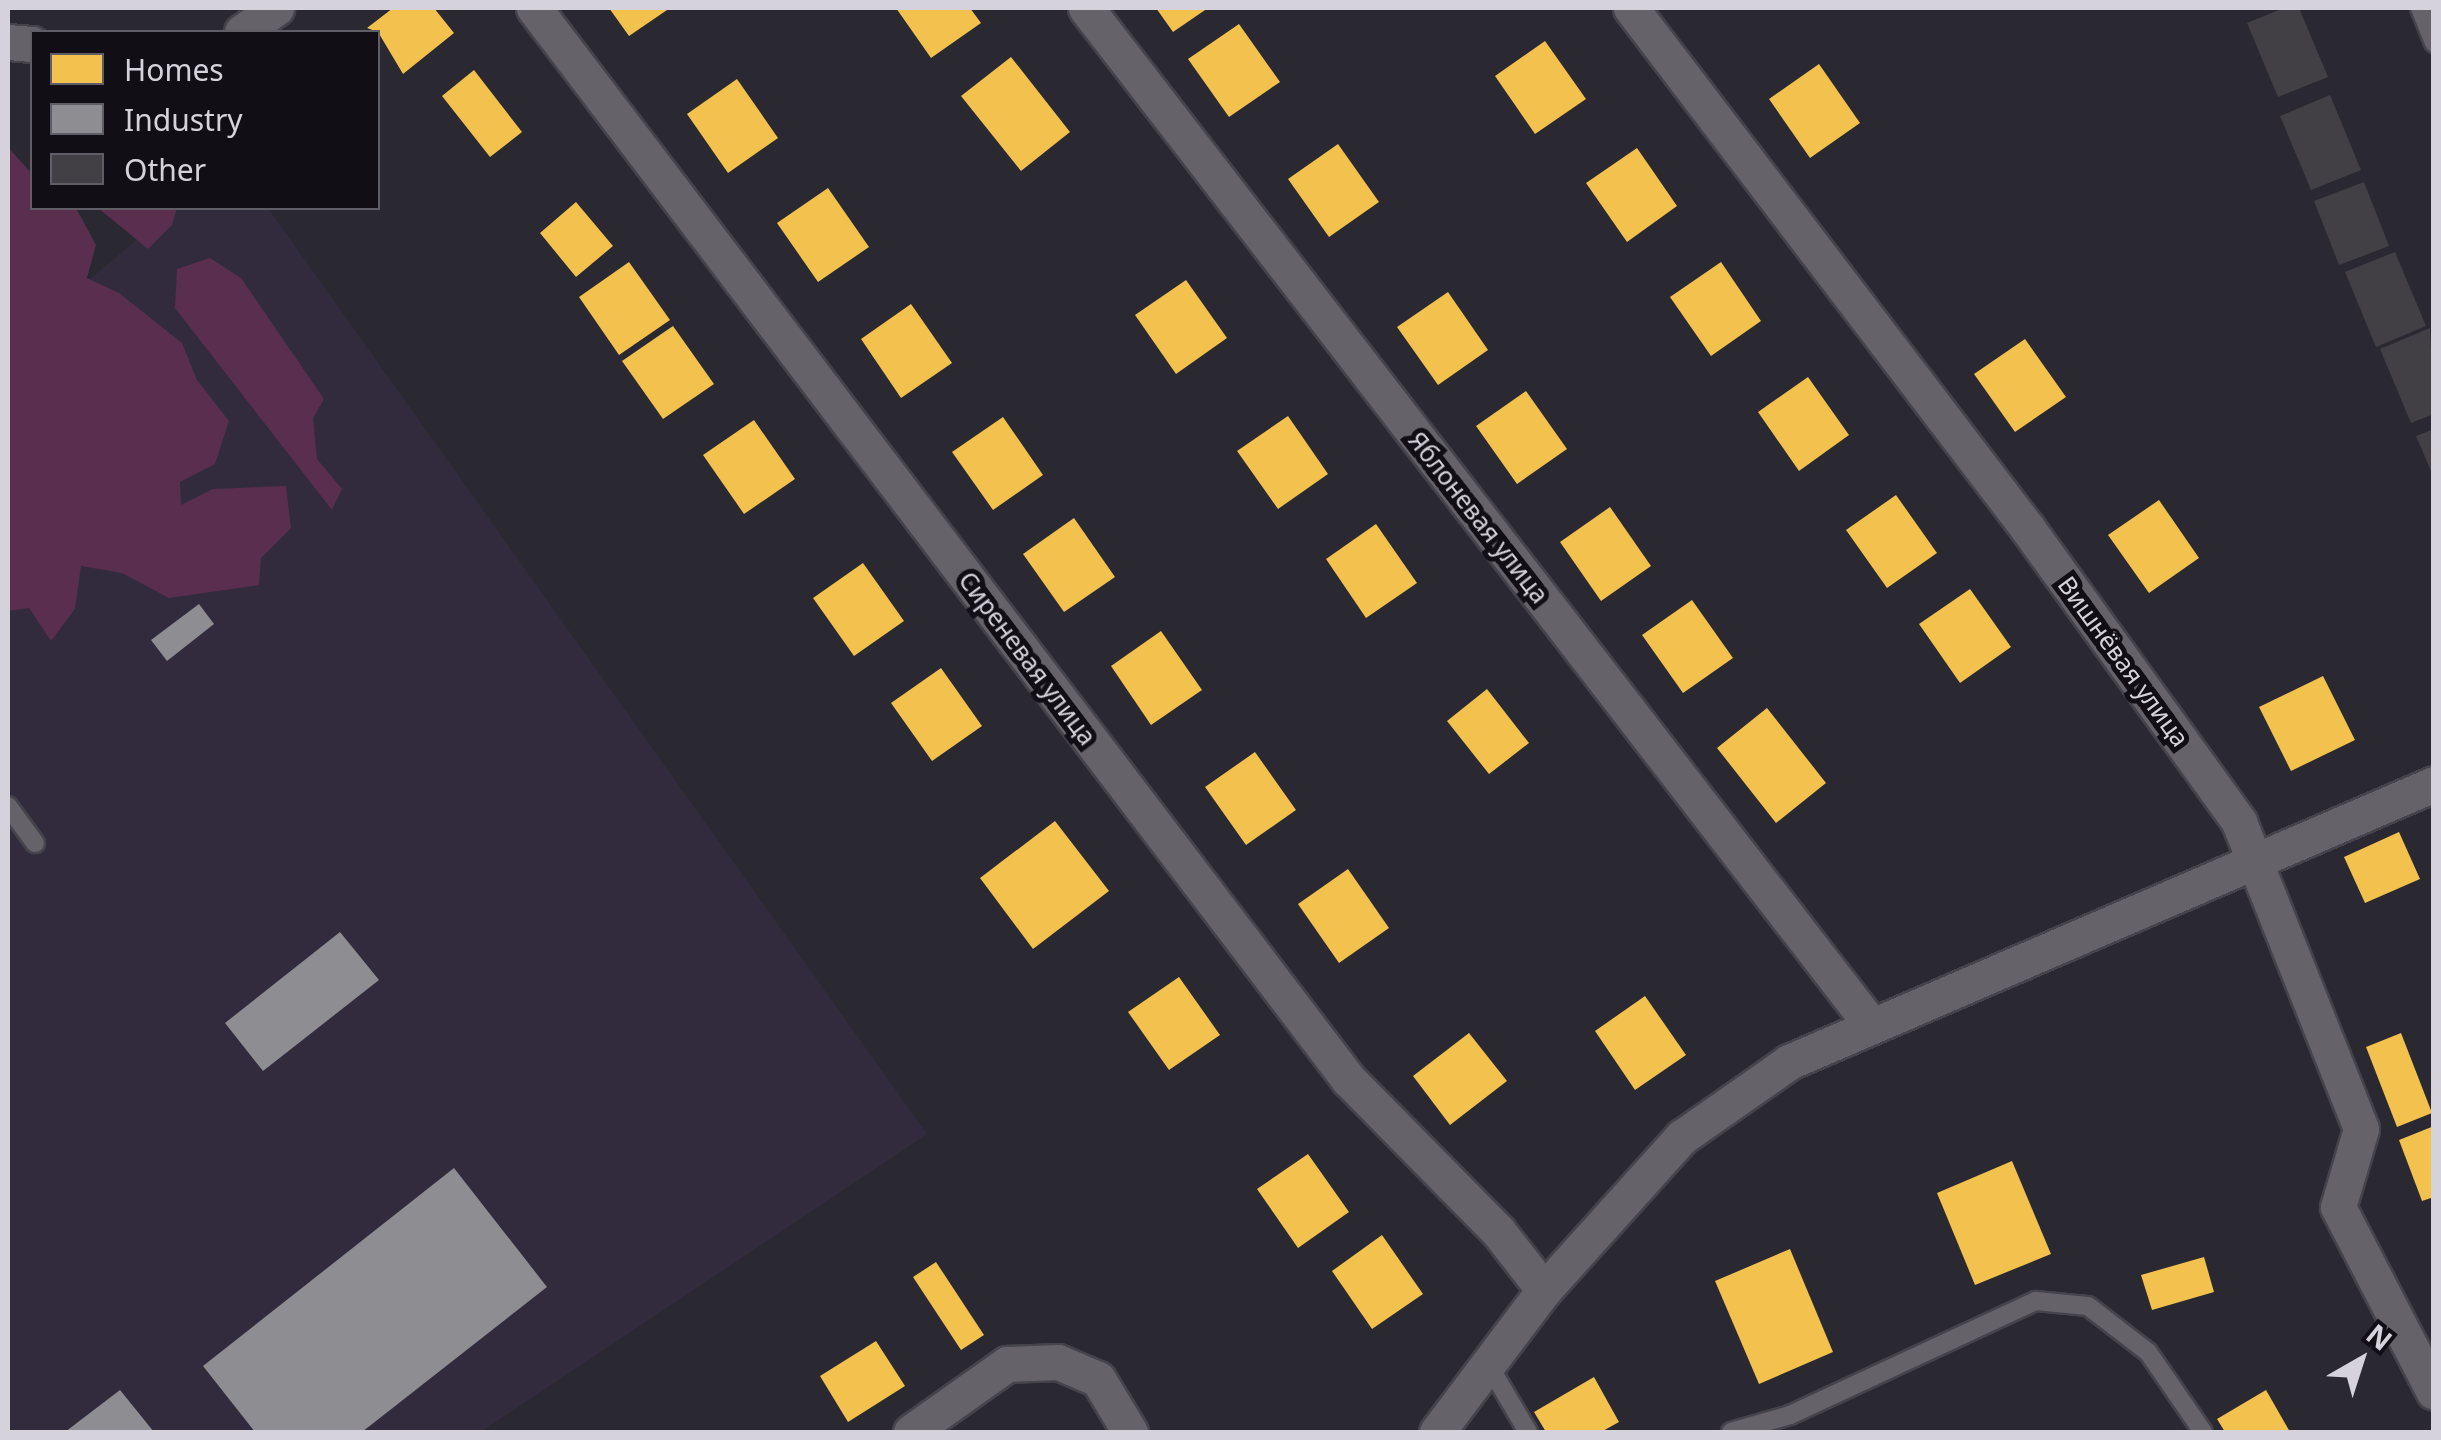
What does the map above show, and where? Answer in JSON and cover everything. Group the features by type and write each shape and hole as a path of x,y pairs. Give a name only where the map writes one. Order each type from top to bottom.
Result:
{"street":[{"path":"245,30 276,8"},
{"name":"Сиреневая улица","path":"534,8 1349,1080 1498,1231 1544,1290"},
{"name":"Яблоневая улица","path":"1086,8 1872,1026"},
{"name":"Вишнёвая улица","path":"1632,8 2028,528 2239,822 2361,1129 2338,1207 2434,1392"},
{"path":"1437,1432 1544,1290 1682,1137 1789,1062 2256,857 2434,784"},
{"path":"910,1432 1007,1364 1058,1362 1098,1379 1130,1432"}],"lane":[{"path":"2420,8 2434,43"},
{"path":"8,806 35,843"},
{"path":"1731,1432 1790,1415 2036,1301 2088,1306 2148,1352 2203,1432"},
{"path":"1488,1364 1528,1432"}],"shaded area":[{"path":"8,147 30,172 30,210 77,210 96,245 87,278 119,293 182,343 197,380 229,421 215,464 180,482 181,505 213,489 286,486 291,528 261,558 259,585 169,598 122,573 81,566 75,609 51,641 29,608 8,611"},
{"path":"100,210 176,210 172,225 148,249"},
{"path":"172,210 269,210 927,1134 481,1432 8,1432 8,348"},
{"path":"210,258 241,278 324,399 313,418 317,459 342,489 332,510 175,308 177,269"}],"building: Homes":[{"path":"393,8 434,8 454,33 403,74 380,30 367,28"},
{"path":"609,8 670,8 629,36"},
{"path":"896,8 970,8 981,23 931,58"},
{"path":"1156,8 1208,8 1173,32"},
{"path":"1239,24 1280,82 1229,117 1188,59"},
{"path":"1545,41 1586,99 1535,134 1495,76"},
{"path":"1011,57 1070,132 1021,171 961,96"},
{"path":"1819,64 1860,123 1810,158 1769,99"},
{"path":"474,70 522,132 490,157 442,96"},
{"path":"737,79 778,138 728,173 687,114"},
{"path":"1338,144 1379,202 1329,237 1288,179"},
{"path":"1637,148 1677,206 1627,242 1586,183"},
{"path":"828,188 869,247 818,282 777,223"},
{"path":"576,202 613,246 576,277 540,233"},
{"path":"629,262 670,320 619,355 579,297"},
{"path":"1721,262 1761,321 1711,356 1670,297"},
{"path":"1186,280 1227,338 1176,374 1135,315"},
{"path":"1448,292 1488,350 1438,385 1397,327"},
{"path":"911,304 952,363 901,398 861,339"},
{"path":"673,326 714,384 663,419 622,361"},
{"path":"2025,339 2066,397 2015,432 1974,374"},
{"path":"1808,377 1849,435 1799,471 1758,412"},
{"path":"1526,391 1567,449 1517,484 1476,426"},
{"path":"1288,416 1328,474 1278,509 1237,451"},
{"path":"1003,417 1043,475 993,510 952,452"},
{"path":"754,420 795,479 744,514 703,455"},
{"path":"1896,495 1937,553 1887,588 1846,530"},
{"path":"2159,500 2199,558 2149,593 2108,535"},
{"path":"1610,507 1651,566 1601,601 1560,542"},
{"path":"1074,518 1115,577 1064,612 1023,554"},
{"path":"1376,524 1417,583 1366,618 1326,559"},
{"path":"863,563 904,621 854,656 813,598"},
{"path":"1970,589 2011,647 1960,683 1919,624"},
{"path":"1692,600 1733,658 1683,693 1642,635"},
{"path":"1161,631 1202,690 1151,725 1111,666"},
{"path":"941,668 982,726 932,761 891,703"},
{"path":"2323,676 2355,740 2291,771 2259,707"},
{"path":"1487,689 1529,743 1489,774 1447,721"},
{"path":"1767,708 1826,783 1776,823 1717,748"},
{"path":"1255,752 1296,810 1246,845 1205,787"},
{"path":"1055,821 1109,891 1033,949 980,878"},
{"path":"2399,832 2420,879 2365,903 2344,857"},
{"path":"1348,869 1389,928 1339,963 1298,904"},
{"path":"1179,977 1220,1035 1169,1070 1128,1012"},
{"path":"1645,996 1686,1055 1635,1090 1595,1031"},
{"path":"1469,1033 1507,1081 1450,1125 1413,1076"},
{"path":"2401,1033 2432,1113 2397,1127 2366,1047"},
{"path":"2434,1126 2434,1197 2422,1201 2399,1140"},
{"path":"1308,1154 1349,1212 1298,1248 1257,1189"},
{"path":"2012,1161 2051,1254 1975,1285 1937,1193"},
{"path":"1382,1235 1423,1294 1372,1329 1332,1271"},
{"path":"1790,1249 1833,1352 1759,1384 1715,1281"},
{"path":"2204,1257 2214,1292 2152,1310 2141,1275"},
{"path":"936,1262 984,1335 961,1350 913,1277"},
{"path":"876,1341 905,1386 848,1422 820,1376"},
{"path":"1594,1377 1619,1422 1601,1432 1546,1432 1534,1412"},
{"path":"2266,1390 2290,1432 2225,1432 2217,1419"}],"building: Industry":[{"path":"199,604 214,624 167,661 151,640"},
{"path":"340,932 379,980 263,1071 225,1023"},
{"path":"454,1168 547,1287 362,1432 255,1432 203,1366"},
{"path":"120,1390 154,1432 65,1432"}],"building: Other":[{"path":"2284,8 2299,8 2328,77 2278,97 2247,23"},
{"path":"2330,95 2361,170 2311,190 2280,116"},
{"path":"2364,182 2389,246 2339,265 2314,201"},
{"path":"2395,252 2426,326 2376,347 2345,272"},
{"path":"2430,328 2434,414 2411,423 2380,349"},
{"path":"2434,429 2434,478 2416,436"}]}
